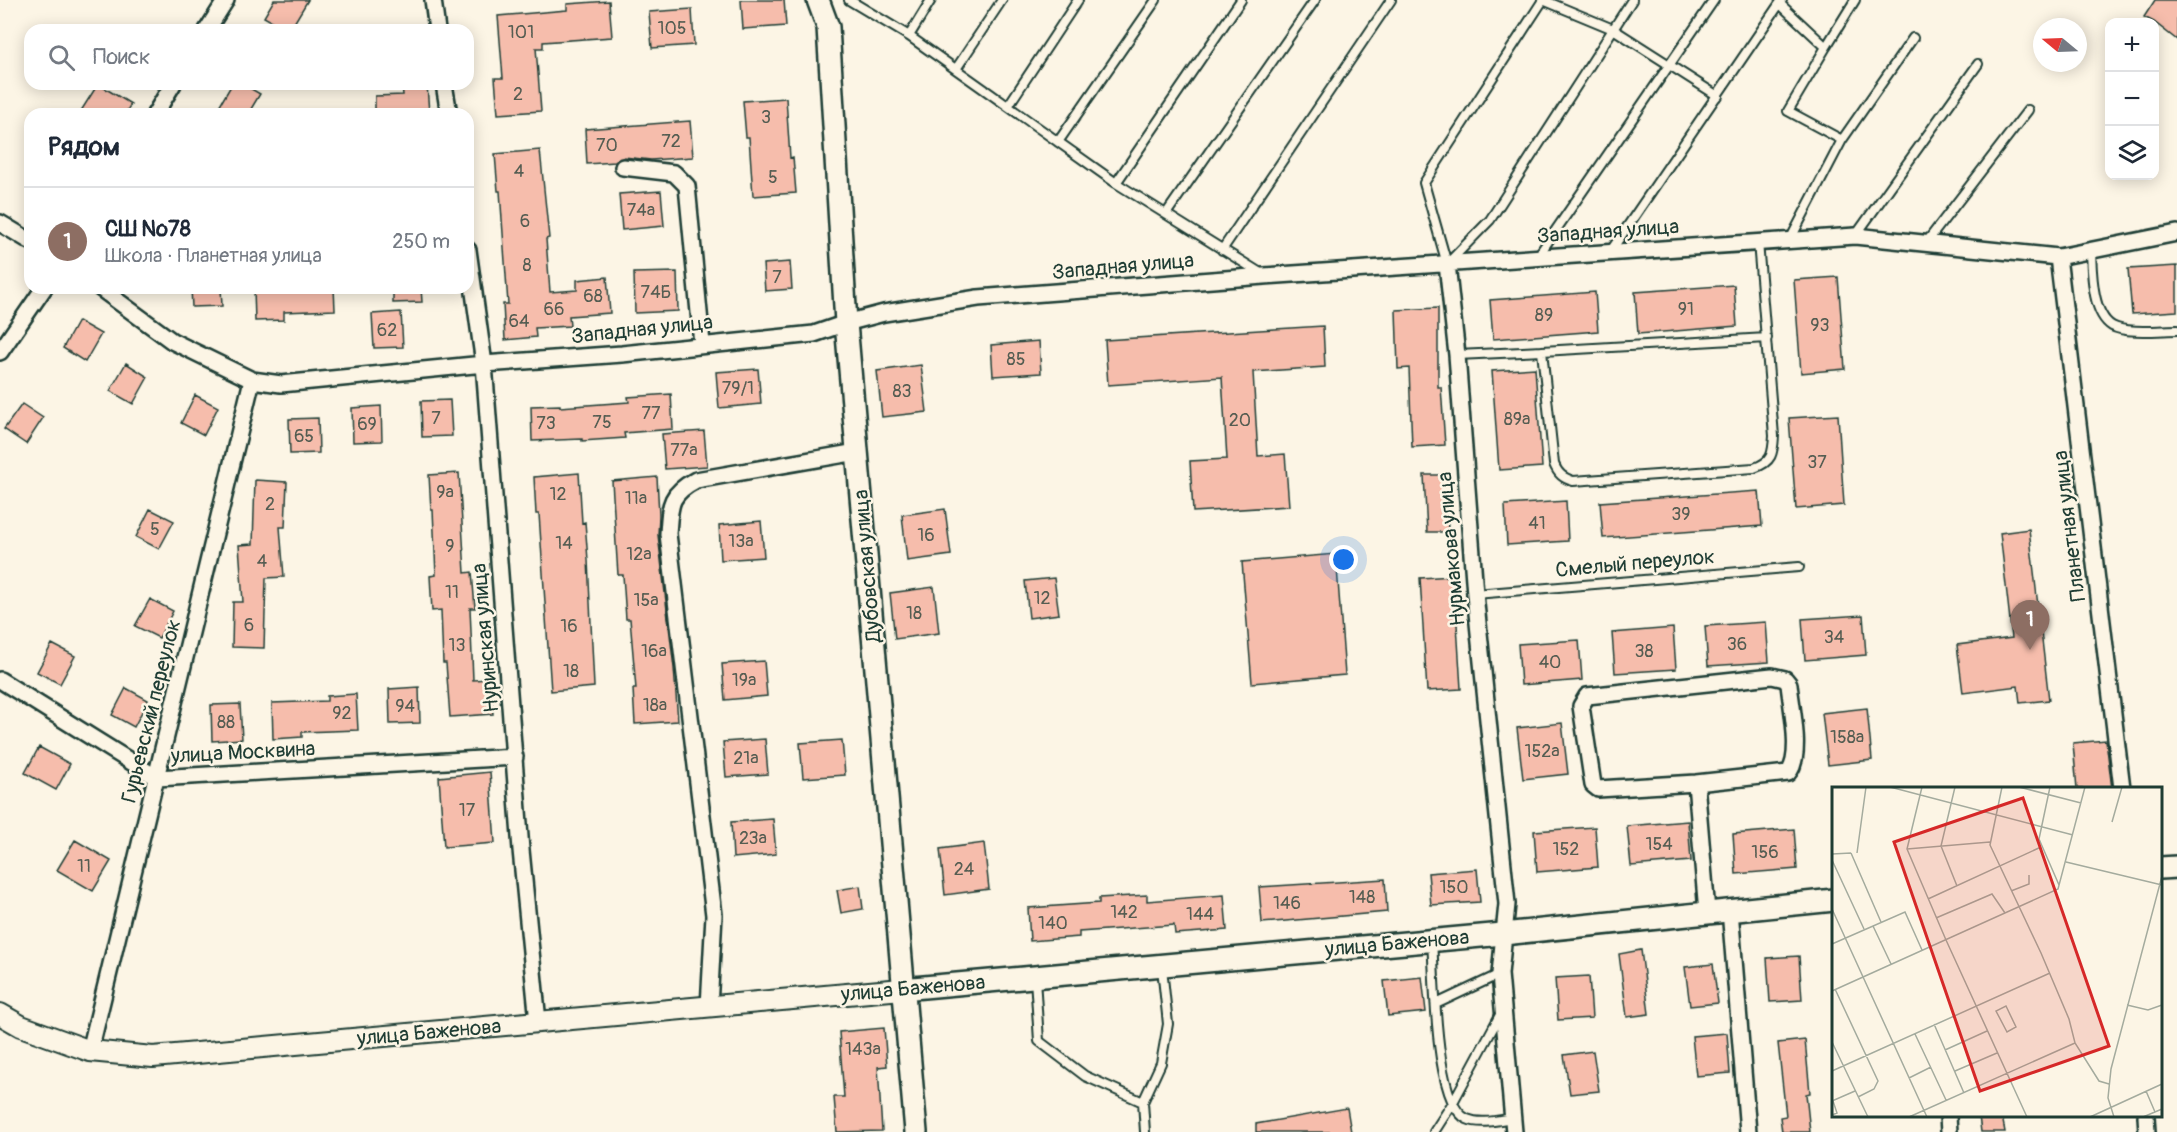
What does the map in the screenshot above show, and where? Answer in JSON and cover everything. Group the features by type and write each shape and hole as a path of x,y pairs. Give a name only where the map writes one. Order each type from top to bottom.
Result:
{"main road":[{"name":"Дубовская улица","path":"818,0 828,27 846,323 916,1132"},
{"path":"2162,868 2177,867"},
{"name":"улица Баженова","path":"902,990 1503,934 1832,900"}],"street":[{"path":"211,24 226,0"},
{"path":"433,0 436,24"},
{"path":"158,108 169,90"},
{"path":"445,90 448,108"},
{"path":"623,167 674,174 687,186 702,344"},
{"path":"0,223 24,237"},
{"name":"Западная улица","path":"108,294 172,340 252,380 281,384 484,363 622,354 814,334 884,313 978,298 1855,236 2058,258 2177,233"},
{"name":"Планетная улица","path":"2058,258 2122,787"},
{"name":"Нурмакова улица","path":"1447,264 1457,355 1475,594 1506,904 1500,974 1514,1125"},
{"name":"Нуринская улица","path":"474,292 484,363 521,850 538,1022"},
{"path":"0,352 40,294"},
{"name":"Гурьевский переулок","path":"90,1051 252,380"},
{"path":"709,1007 714,915 668,534 670,507 680,489 696,480 857,452"},
{"path":"1772,676 1785,679 1789,684 1796,754 1788,773 1696,783 1595,788 1581,706 1583,700 1587,696 1772,676"},
{"name":"улица Москвина","path":"0,680 157,778 515,757"},
{"path":"1696,783 1707,912"},
{"path":"1730,910 1748,1132"},
{"name":"улица Баженова","path":"0,1014 21,1026 90,1051 153,1057 902,990"},
{"path":"1948,1117 1949,1132"},
{"path":"2146,1117 2147,1132"}],"lane":[{"path":"849,0 909,36 1116,183 1264,276"},
{"path":"909,36 931,0"},
{"path":"956,69 1002,0"},
{"path":"1008,106 1078,0"},
{"path":"1058,142 1156,0"},
{"path":"1116,183 1241,0"},
{"path":"1166,214 1315,0"},
{"path":"1222,250 1391,0"},
{"path":"1543,0 1613,29 1718,96"},
{"name":"Нурмакова улица","path":"1447,264 1424,183 1543,0"},
{"path":"1447,264 1490,220 1632,0"},
{"path":"1538,257 1714,0"},
{"path":"1842,140 1788,111 1855,0"},
{"path":"1610,252 1781,2 1826,47"},
{"path":"1789,240 1842,140 1913,38"},
{"path":"1855,236 1978,64"},
{"path":"1925,244 2028,110"},
{"path":"1542,351 1554,464 1557,472 1564,478 1573,481 1754,468 1765,464 1773,453 1774,436 1758,242"},
{"path":"2091,252 2092,283 2098,309 2111,326 2130,330 2177,330"},
{"path":"1457,355 1767,338"},
{"name":"Смелый переулок","path":"1475,594 1798,567"},
{"path":"1432,940 1439,1051 1452,1104 1467,1119 1514,1125"},
{"path":"1145,1132 1143,1102 1161,1064 1168,1024 1161,965"},
{"path":"1436,1004 1500,974"},
{"path":"1035,977 1039,1041 1085,1076 1143,1102"},
{"path":"1434,1132 1503,1011"}],"building":[{"path":"274,0 308,0 294,24 276,24 264,17"},
{"path":"741,0 784,0 786,26 743,29"},
{"path":"2155,0 2177,0 2177,40 2159,26 2159,18 2144,17"},
{"path":"609,1 612,37 543,42 543,48 536,48 541,111 498,114 495,78 503,78 498,16 567,10 567,4"},
{"path":"692,9 694,45 652,48 649,12"},
{"path":"94,90 108,90 131,104 129,108 83,108"},
{"path":"228,90 253,90 260,94 252,108 218,108"},
{"path":"403,90 427,90 429,108 375,108 375,96 403,95"},
{"path":"786,98 790,158 793,157 796,193 753,196 749,137 746,137 743,101"},
{"path":"690,121 693,157 651,160 624,157 615,162 587,164 585,129"},
{"path":"540,150 549,238 546,239 550,292 577,290 577,280 607,277 610,313 569,316 570,326 535,328 536,337 505,340 503,304 508,304 495,154"},
{"path":"661,191 664,226 622,230 619,194"},
{"path":"790,262 792,289 765,291 763,264"},
{"path":"2177,266 2177,311 2132,314 2128,269"},
{"path":"677,272 678,311 635,313 634,273"},
{"path":"1838,277 1845,369 1801,373 1794,280"},
{"path":"1734,285 1737,326 1638,334 1635,292"},
{"path":"1595,292 1598,331 1493,339 1490,300"},
{"path":"191,294 221,294 222,306 192,307"},
{"path":"254,294 334,294 335,310 284,312 284,320 255,321"},
{"path":"393,294 421,294 422,302 393,303"},
{"path":"1438,308 1438,387 1441,387 1445,445 1412,447 1409,368 1398,369 1396,310"},
{"path":"401,312 403,347 374,348 372,314"},
{"path":"78,321 101,334 85,362 63,348"},
{"path":"1323,326 1325,367 1253,372 1258,456 1285,454 1289,506 1193,512 1190,461 1227,459 1222,377 1108,385 1105,340"},
{"path":"1039,341 1041,373 993,376 991,345"},
{"path":"126,363 148,377 133,404 110,391"},
{"path":"921,365 927,412 882,417 877,371"},
{"path":"1535,368 1542,467 1499,470 1492,371"},
{"path":"758,369 761,404 719,408 716,372"},
{"path":"671,394 673,429 624,433 625,438 532,441 531,406 560,405 560,407 629,402 628,397"},
{"path":"195,395 218,407 204,435 181,423"},
{"path":"450,400 452,436 422,437 421,401"},
{"path":"22,404 43,418 26,444 4,429"},
{"path":"381,406 382,441 353,442 352,408"},
{"path":"1838,415 1844,505 1796,509 1789,418"},
{"path":"318,418 319,453 290,454 289,419"},
{"path":"704,431 707,466 665,469 662,434"},
{"path":"459,473 465,573 472,572 475,608 470,608 473,680 490,679 493,714 450,717 446,663 443,663 441,610 432,611 430,576 436,575 429,475"},
{"path":"579,473 582,523 585,522 588,560 594,687 551,691 539,514 536,514 534,477"},
{"path":"1424,475 1446,475 1448,532 1427,532"},
{"path":"657,477 658,535 678,721 635,724 633,689 636,689 630,619 626,619 623,575 618,575 612,481"},
{"path":"255,480 287,482 285,527 280,527 284,577 266,578 264,648 232,647 233,602 243,602 239,545 253,544"},
{"path":"1759,491 1762,526 1603,538 1600,502"},
{"path":"1566,501 1568,541 1507,545 1505,505"},
{"path":"150,509 174,521 159,549 136,537"},
{"path":"945,509 951,555 907,561 902,515"},
{"path":"761,521 764,557 721,560 719,525"},
{"path":"2029,529 2049,700 2020,703 2018,686 1963,693 1957,645 2012,638 2000,533"},
{"path":"1336,554 1345,675 1252,683 1242,562"},
{"path":"1454,576 1461,689 1427,691 1420,578"},
{"path":"1054,578 1059,614 1029,618 1025,581"},
{"path":"934,587 939,633 895,639 890,593"},
{"path":"150,599 173,611 159,638 135,626"},
{"path":"1863,615 1866,655 1805,660 1802,619"},
{"path":"1766,622 1769,662 1708,666 1705,626"},
{"path":"1673,628 1676,669 1615,673 1612,633"},
{"path":"1579,640 1582,680 1521,685 1518,644"},
{"path":"52,644 75,656 60,684 37,672"},
{"path":"764,661 767,696 725,700 722,664"},
{"path":"419,687 420,723 390,724 389,689"},
{"path":"126,688 148,700 134,727 112,715"},
{"path":"356,694 358,730 302,732 302,737 273,739 272,703 327,701 327,696"},
{"path":"240,704 242,739 212,741 211,705"},
{"path":"1867,708 1872,760 1828,765 1822,713"},
{"path":"1562,723 1568,774 1523,779 1517,728"},
{"path":"765,739 768,774 726,777 723,742"},
{"path":"842,740 845,775 803,778 800,743"},
{"path":"2106,740 2112,787 2077,787 2073,743"},
{"path":"39,747 70,764 56,790 25,773"},
{"path":"490,772 495,843 444,847 439,777"},
{"path":"773,819 776,854 733,858 731,822"},
{"path":"1688,821 1691,861 1631,866 1627,826"},
{"path":"1595,827 1598,867 1537,872 1534,831"},
{"path":"1794,829 1797,869 1736,874 1733,834"},
{"path":"75,840 111,861 93,891 57,870"},
{"path":"984,843 989,889 945,895 940,849"},
{"path":"1477,869 1480,902 1431,905 1428,873"},
{"path":"1385,879 1387,912 1262,923 1259,887"},
{"path":"860,886 863,909 841,913 837,890"},
{"path":"1147,895 1147,901 1224,895 1227,930 1175,934 1174,925 1079,932 1079,937 1030,941 1028,908 1099,903 1099,898"},
{"path":"1641,950 1649,1014 1627,1017 1619,954"},
{"path":"1799,956 1802,1000 1770,1002 1767,958"},
{"path":"1713,964 1718,1003 1690,1006 1685,967"},
{"path":"1589,976 1592,1018 1558,1020 1555,978"},
{"path":"1422,977 1426,1012 1388,1016 1384,981"},
{"path":"884,1028 887,1066 878,1067 882,1131 837,1132 834,1097 844,1097 839,1032"},
{"path":"1727,1033 1730,1073 1696,1076 1692,1036"},
{"path":"1805,1040 1810,1093 1806,1094 1810,1132 1782,1132 1780,1117 1786,1116 1778,1043"},
{"path":"1593,1051 1599,1091 1570,1094 1564,1055"},
{"path":"1347,1108 1351,1132 1256,1132 1256,1124"},
{"path":"1979,1117 2002,1117 2005,1132 1981,1132"}],"place":[{"name":"СШ №78","path":"2030,650"}]}
